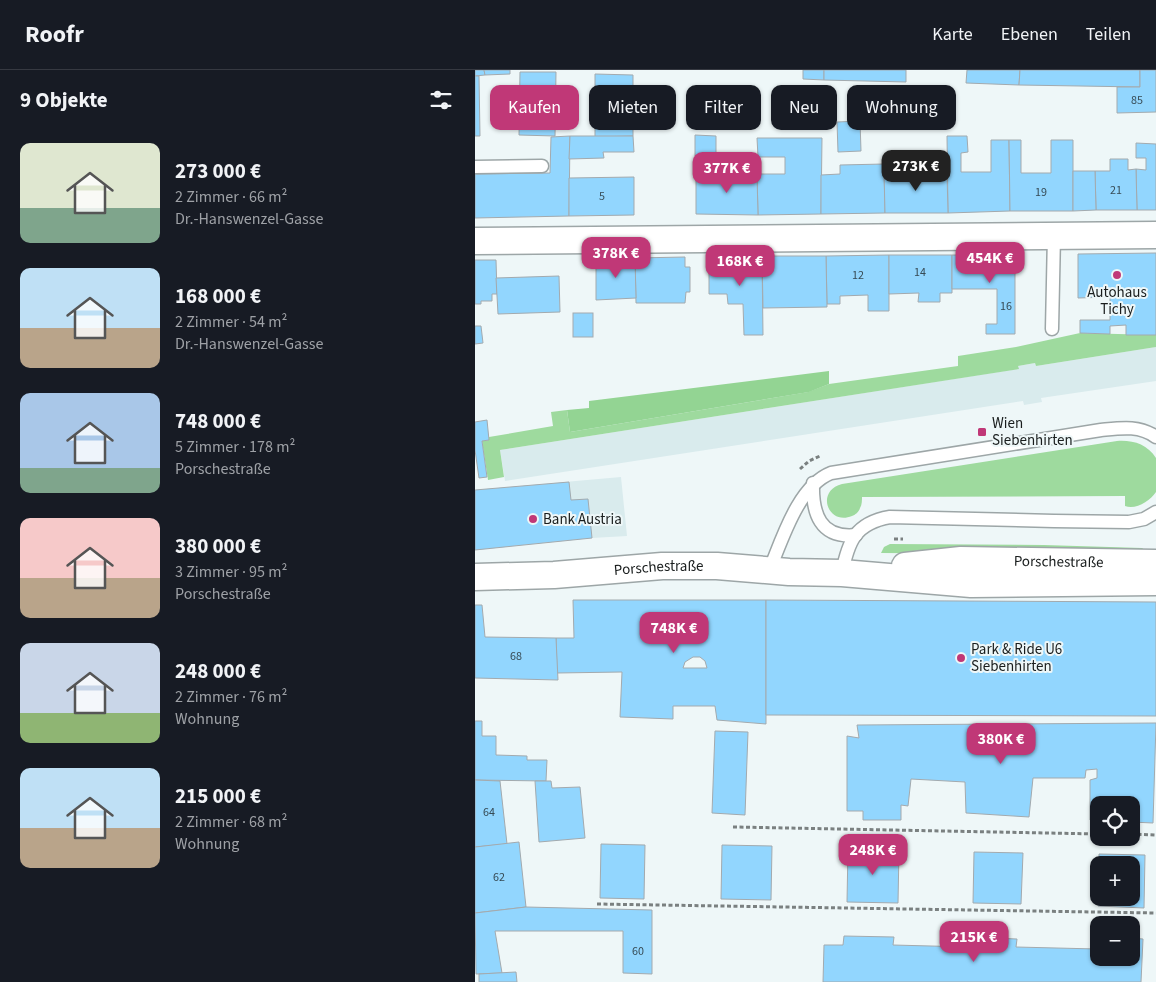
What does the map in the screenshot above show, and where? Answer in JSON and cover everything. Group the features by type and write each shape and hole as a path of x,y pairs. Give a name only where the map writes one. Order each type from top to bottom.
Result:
{"street":[{"path":"475,241 1156,235"},
{"name":"Porschestraße","path":"842,573 961,560 1156,563"},
{"name":"Porschestraße","path":"475,577 553,574 662,566 723,566 769,571 842,573 971,584 1156,582"}],"lane":[{"path":"475,167 542,166"},
{"path":"1052,329 1054,235"},
{"path":"769,571 802,497 813,483 824,476 839,471 1101,430 1135,428 1156,437"},
{"path":"813,483 814,508 822,524 835,533 848,536 856,535"},
{"path":"842,573 847,548 856,535 868,525 890,517 1054,522 1129,522 1144,519 1156,512"}],"path":[{"path":"733,827 1090,834"},
{"path":"1140,834 1156,835"},
{"path":"597,904 1156,913"}],"shaded area":[{"path":"1156,347 1156,381 1041,398 1042,402 1024,405 1023,401 505,481 500,450 1018,369 1018,366 1035,363 1036,366"},
{"name":"Bank Austria","path":"621,477 627,536 475,550 475,490"}],"green space":[{"path":"1080,333 1156,335 1156,347 1036,366 1035,363 1018,366 1019,369 500,450 504,477 488,480 482,441 489,440 489,437 553,426 551,412 567,410 570,432 808,392 829,384 958,366 958,356 1016,347"},
{"path":"829,371 829,384 809,392 570,432 567,410 589,408 589,401"},
{"path":"1117,441 1129,441 1144,446 1156,458 1156,492 1150,499 1138,506 1125,506 1125,496 862,497 858,512 853,516 844,518 831,512 828,506 829,493 842,484"},
{"path":"890,544 1142,548 1146,551 1146,555 881,553 884,547"}],"building":[{"path":"475,70 484,70 485,75 475,76"},
{"path":"484,70 510,70 510,74 485,75"},
{"path":"803,70 824,70 824,80 803,79"},
{"path":"824,70 906,70 906,82 824,80"},
{"path":"967,70 1020,70 1019,85 966,83"},
{"path":"1020,70 1140,70 1140,87 1019,85"},
{"path":"1140,70 1156,70 1156,112 1117,113 1117,87 1140,87"},
{"path":"520,72 556,72 556,85 520,85"},
{"path":"595,74 633,75 633,85 595,85"},
{"path":"475,76 479,76 480,136 475,136"},
{"path":"837,122 847,122 847,130 860,130 861,151 838,152"},
{"path":"519,130 555,130 555,136 519,135"},
{"path":"595,130 633,130 633,136 595,137"},
{"path":"695,135 716,136 716,156 695,156"},
{"path":"570,136 569,216 475,218 475,174 550,173 551,137"},
{"path":"570,136 633,136 634,152 603,152 604,158 569,159"},
{"path":"947,136 967,136 968,152 961,153 961,172 991,172 991,140 1009,140 1010,211 948,213"},
{"path":"757,138 822,138 821,214 758,215 757,174 785,174 785,157 758,157"},
{"path":"1009,140 1021,140 1021,173 1051,173 1051,140 1073,140 1073,211 1010,211"},
{"path":"1136,143 1156,144 1156,210 1137,210 1136,169 1146,170 1146,158 1136,158"},
{"path":"1110,159 1128,159 1128,170 1136,169 1137,210 1096,210 1095,171 1110,171"},
{"path":"884,164 885,213 821,214 821,175 840,174 840,165"},
{"path":"913,165 922,165 922,173 947,173 948,213 885,213 884,173 913,173"},
{"path":"1073,171 1095,171 1096,210 1073,211"},
{"path":"696,174 757,174 758,215 696,214"},
{"path":"634,177 634,215 569,216 569,178"},
{"name":"Autohaus Tichy","path":"1156,253 1156,335 1126,335 1126,325 1110,326 1110,334 1080,333 1080,320 1110,320 1110,297 1078,298 1078,254"},
{"path":"889,255 889,311 868,311 868,295 840,296 840,304 827,304 826,256"},
{"path":"889,255 952,255 952,293 940,293 940,302 918,302 919,293 889,294"},
{"path":"952,255 1015,255 1015,334 986,334 986,324 997,324 997,289 952,289"},
{"path":"709,256 762,256 763,335 744,335 743,304 728,304 727,294 709,294"},
{"path":"762,256 826,256 827,307 763,308"},
{"path":"685,257 685,267 690,267 690,292 686,292 685,303 636,303 635,258"},
{"path":"635,258 636,298 596,300 596,259"},
{"path":"475,260 496,260 497,294 492,294 492,301 481,301 481,304 475,304"},
{"path":"559,276 560,312 498,314 496,278"},
{"path":"573,313 593,313 593,337 573,337"},
{"path":"475,326 481,326 483,343 475,344"},
{"path":"487,420 489,440 482,441 487,477 479,478 475,450 475,422"},
{"name":"Bank Austria","path":"569,482 571,500 588,499 592,538 475,550 475,490"},
{"path":"573,600 766,600 766,724 717,720 715,706 673,706 673,719 620,717 622,672 557,673 556,638 574,638","holes":["693,657 700,657 705,661 707,668 683,668 685,662"]},
{"name":"Park & Ride U6 Siebenhirten","path":"766,600 1156,602 1156,716 766,715"},
{"path":"475,605 482,605 485,637 556,638 558,680 475,678"},
{"path":"475,721 482,721 482,736 496,736 496,755 527,756 527,760 547,760 546,781 475,780"},
{"path":"1156,723 1153,823 1140,822 1140,796 1090,796 1090,780 1097,778 1097,769 1086,770 1085,778 1033,778 1029,817 966,813 965,782 911,779 908,806 901,805 901,820 863,820 863,811 847,811 847,736 859,738 857,725"},
{"path":"715,731 748,732 745,815 712,813"},
{"path":"475,780 500,781 507,844 475,847"},
{"path":"535,781 551,781 552,788 580,787 585,838 539,842"},
{"path":"519,842 526,907 475,913 475,847"},
{"path":"601,844 645,845 644,899 600,898"},
{"path":"722,845 772,846 771,900 721,899"},
{"path":"848,848 899,850 898,903 847,902"},
{"path":"974,852 1023,853 1021,904 973,903"},
{"path":"1099,854 1145,855 1144,908 1098,906 1140,906 1140,856 1099,856"},
{"path":"526,907 652,910 652,974 623,973 623,931 495,931 502,973 476,974 475,913"},
{"path":"844,936 894,937 893,945 969,947 970,937 1017,939 1016,947 1090,949 1090,966 1140,966 1140,939 1143,939 1141,982 823,982 824,945 843,945"},
{"path":"516,972 517,982 479,982 479,974"}],"place":[{"name":"Autohaus Tichy","path":"1117,275"},
{"name":"Wien Siebenhirten","path":"982,432"},
{"name":"Bank Austria","path":"533,519"},
{"name":"Park & Ride U6 Siebenhirten","path":"961,658"}]}
